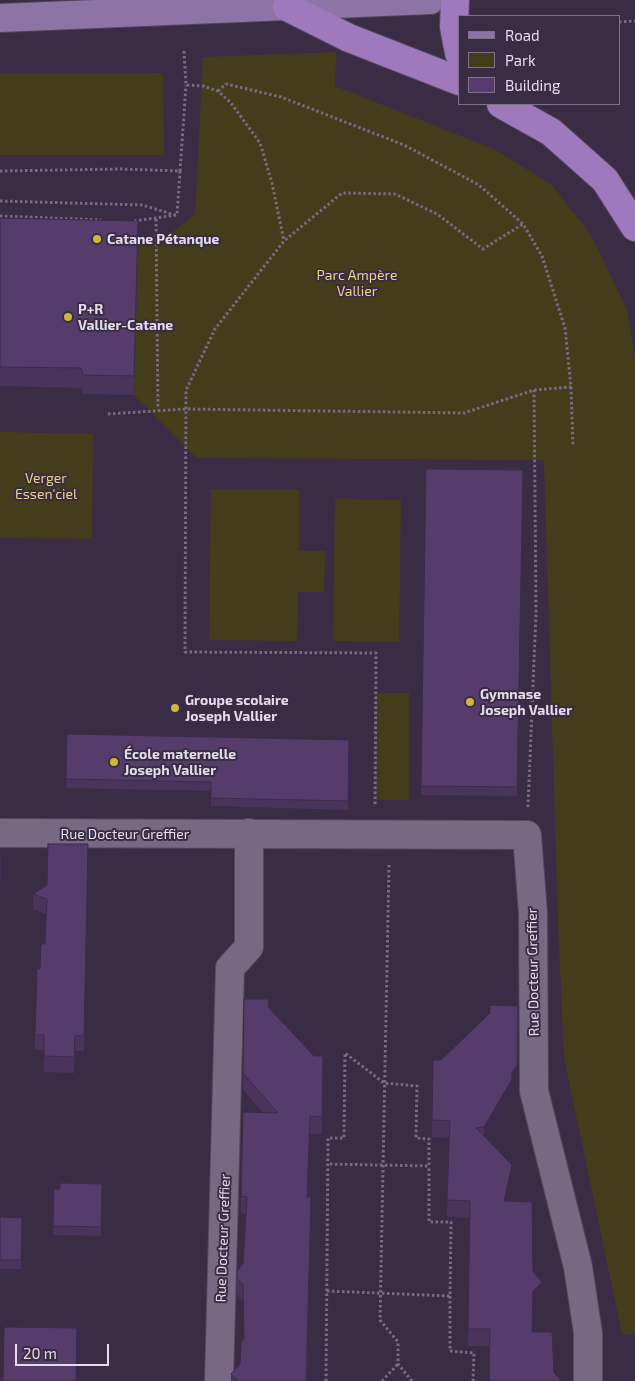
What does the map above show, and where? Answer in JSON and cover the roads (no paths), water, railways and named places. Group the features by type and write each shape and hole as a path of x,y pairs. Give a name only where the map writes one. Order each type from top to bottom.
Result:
{"highway":[{"path":"455,0 454,27 458,49"},
{"path":"287,7 349,38 458,81"},
{"path":"503,105 551,132 605,180 635,227"}],"main road":[{"path":"0,18 430,0"}],"street":[{"name":"Rue Docteur Greffier","path":"0,833 527,835 533,914 534,1090 578,1267 588,1333 588,1381"},
{"name":"Rue Docteur Greffier","path":"219,1381 230,968 249,947 249,833"}],"place":[{"name":"Catane Pétanque","path":"97,239"},
{"name":"P+R Vallier-Catane","path":"68,317"},
{"name":"Gymnase Joseph Vallier","path":"470,702"},
{"name":"Groupe scolaire Joseph Vallier","path":"175,708"},
{"name":"École maternelle Joseph Vallier","path":"114,762"}],"park label":[{"name":"Parc Ampère Vallier","path":"357,284"},
{"name":"Verger Essen'ciel","path":"46,486"}]}
